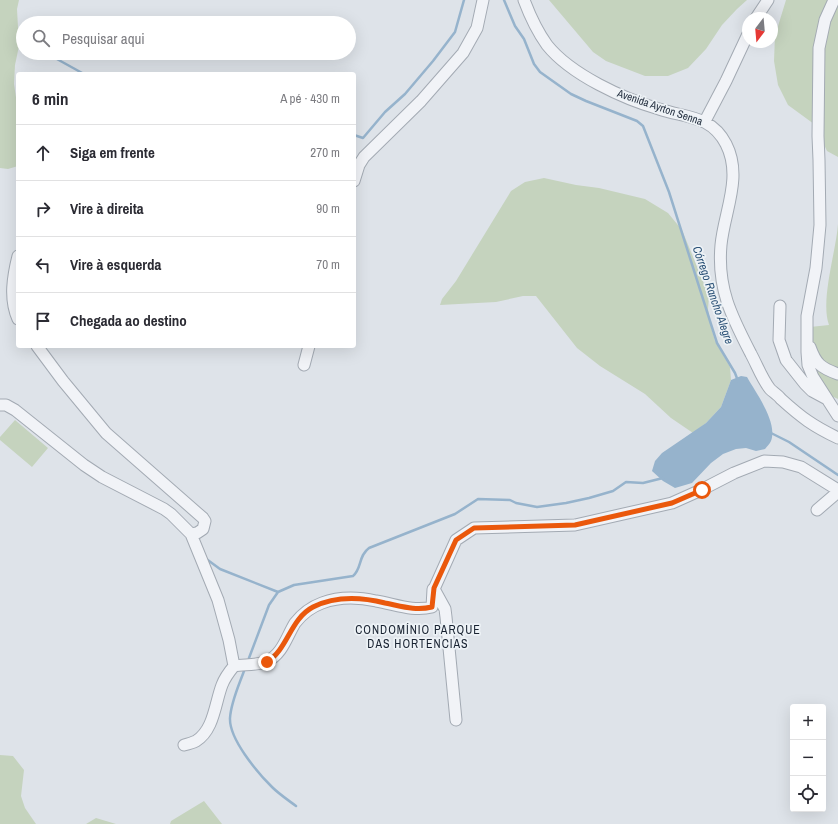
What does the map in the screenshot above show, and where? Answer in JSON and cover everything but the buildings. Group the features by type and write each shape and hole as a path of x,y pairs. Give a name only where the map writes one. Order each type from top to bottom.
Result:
{"street":[{"path":"356,175 359,165 364,157 421,101 463,53 477,28 483,0"},
{"name":"Avenida Ayrton Senna","path":"524,0 533,24 548,46 565,62 583,75 607,89 640,103 660,110 705,121 720,134 730,153 733,177 730,201 721,244 720,258 722,286 729,309 762,376 770,388 802,418 814,427 838,438"},
{"path":"760,12 768,0"},
{"path":"834,0 825,20 819,48 818,136 820,167 820,225 816,268 807,316 807,358 810,372 838,416"},
{"path":"705,121 742,47"},
{"path":"16,264 12,294 16,314"},
{"path":"780,306 779,340 786,360 812,391 827,400"},
{"path":"808,342 816,362 824,368 838,374"},
{"path":"38,348 63,381 106,433 203,518 205,521 203,529 197,533 191,534"},
{"path":"304,365 308,348"},
{"path":"0,405 6,404 15,410 84,465 102,477 171,514 191,534 218,600 229,640 234,666"},
{"path":"184,745 196,740 206,730 212,718 222,685 227,674 234,666 258,664 267,662 273,658 279,652 296,622 312,607 323,603 348,598 362,599 423,610 432,607 434,588 456,540 474,528 575,525 672,503 702,490 734,473 764,462 783,462 801,468 838,491 817,510"},
{"path":"434,588 445,609 456,720"}],"green space":[{"path":"0,0 19,0 17,16 16,16 16,60 14,84 16,98 16,167 8,169 0,168"},
{"path":"549,0 747,0 722,25 706,49 688,68 668,76 645,76 606,61 593,52"},
{"path":"786,0 838,0 838,157 827,151 814,124 788,105 778,85 774,61 775,48 778,48 778,26"},
{"path":"544,178 599,188 645,199 668,213 682,230 709,296 708,309 711,327 715,341 730,367 731,380 721,407 706,423 693,433 671,418 645,394 600,366 577,348 536,296 523,296 496,302 440,305 442,299 456,281 511,191 525,182"},
{"path":"838,224 838,399 827,394 814,379 810,327 829,325 826,303 827,289"},
{"path":"15,420 48,448 32,467 0,440 0,437"},
{"path":"0,755 13,756 24,770 21,796 25,808 36,824 0,824"},
{"path":"204,801 222,824 170,824 171,821"},
{"path":"96,818 116,824 86,824"}],"water":[{"path":"741,376 747,377 769,417 772,433 770,443 765,449 756,451 746,448 736,449 723,454 711,463 692,483 675,488 663,481 652,471 655,461 662,453 706,423 721,407 731,380"}],"waterway":[{"path":"356,136 363,138 385,112 405,94 433,61 455,32 464,0"},
{"name":"Córrego Rancho Alegre","path":"504,0 515,26 524,39 534,64 540,72 571,94 637,121 643,126 669,192 717,343 735,373 738,381"},
{"path":"59,60 80,72"},
{"path":"769,432 789,442 838,475"},
{"name":"Córrego Rancho Alegre","path":"249,658 269,605 278,592 294,585 353,576 358,570 363,555 369,548 455,514 478,499 510,500 516,503 537,507 589,498 613,491 626,482 643,483 663,478"},
{"path":"205,558 220,569 278,592"},
{"name":"Córrego Rancho Alegre","path":"244,671 232,706 230,718 234,736 245,755 259,773 275,790 296,806"}],"district":[{"name":"CONDOMÍNIO PARQUE DAS HORTENCIAS","path":"418,637"}],"route":[{"path":"267,662 279,652 296,622 303,614 312,607 323,603 348,598 374,600 423,610 432,607 434,588 456,540 474,528 575,525 672,503 702,490"}]}
